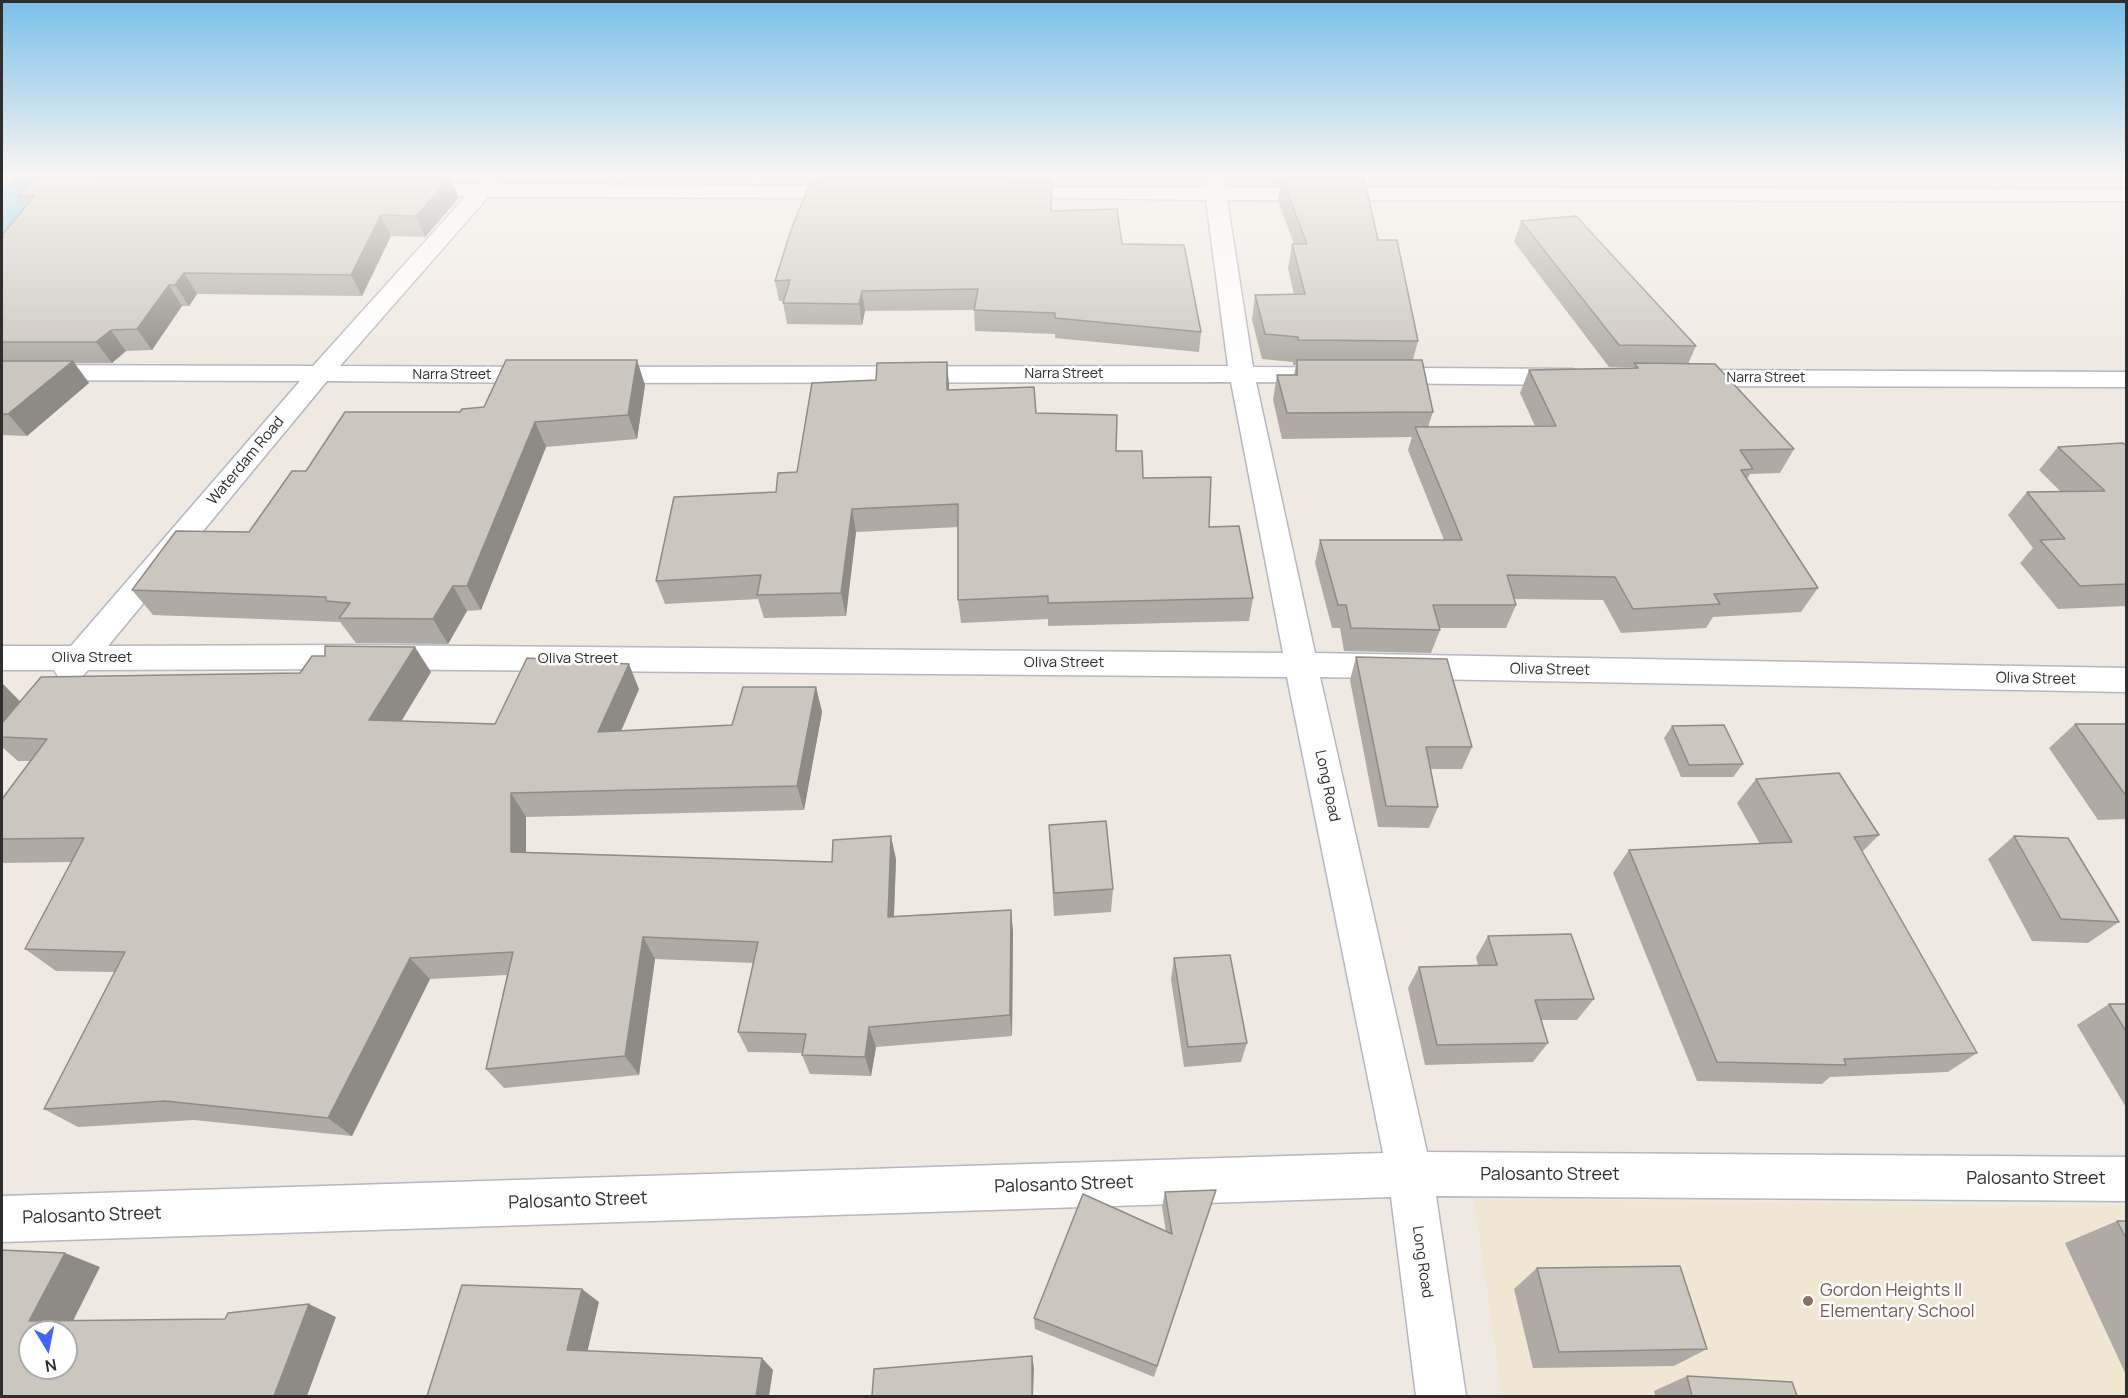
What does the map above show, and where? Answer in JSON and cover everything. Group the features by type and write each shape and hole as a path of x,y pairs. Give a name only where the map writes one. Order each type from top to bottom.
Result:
{"street":[{"name":"Waterdam Road","path":"51,692 319,375 438,240"},
{"name":"Long Road","path":"1223,240 1242,374 1301,665 1410,1174 1441,1396"},
{"name":"Narra Street","path":"2,372 319,375 1242,374 1600,377"},
{"name":"Narra Street","path":"1660,377 2127,380"},
{"name":"Oliva Street","path":"2,658 347,657 1301,665 2127,680"},
{"name":"Palosanto Street","path":"2,1219 1410,1174 2127,1179"}],"shaded area":[{"name":"Gordon Heights II Elementary School","path":"1474,1199 2126,1206 2126,1396 1502,1396"}],"building":[{"path":"2,240 368,240 351,275 184,273 175,285 169,285 137,329 111,330 96,342 2,342"},
{"path":"788,240 1121,240 1122,244 1184,245 1201,332 1055,318 1055,313 974,310 978,289 862,291 859,304 783,303 790,280 775,281"},
{"path":"1306,240 1397,240 1418,341 1298,340 1298,337 1265,334 1255,295 1305,294 1292,244 1307,244"},
{"path":"1536,240 1598,240 1696,346 1619,345"},
{"path":"506,360 637,360 628,415 535,422 467,586 453,586 433,619 339,618 350,603 326,601 326,597 132,590 176,531 249,532 292,471 306,471 345,412 460,412 462,409 484,407"},
{"path":"1297,360 1422,360 1433,412 1287,413 1277,375 1297,375"},
{"path":"2,361 73,361 8,414 2,414"},
{"path":"947,362 947,390 1034,387 1036,413 1117,415 1116,451 1142,451 1143,478 1211,477 1209,527 1239,526 1253,598 1048,603 1048,596 958,600 958,504 852,509 841,593 757,595 761,575 656,581 674,497 776,492 778,473 797,472 812,383 876,380 877,363"},
{"path":"1634,363 1715,364 1794,449 1740,450 1753,469 1741,470 1818,588 1714,594 1720,604 1633,609 1615,577 1507,575 1516,605 1433,605 1440,630 1351,628 1346,605 1338,605 1320,540 1462,540 1415,427 1556,426 1529,370 1638,368"},
{"path":"2123,443 2127,446 2127,584 2080,586 2040,540 2065,539 2027,492 2105,491 2058,447"},
{"path":"325,646 415,647 369,720 495,724 527,658 629,664 598,732 732,725 743,687 816,687 797,786 511,793 511,852 832,862 833,840 891,836 888,917 1011,910 1010,1015 869,1027 865,1057 802,1055 806,1034 738,1032 758,942 643,937 625,1056 486,1069 513,952 410,958 328,1118 165,1101 44,1109 125,952 25,949 84,838 2,839 2,799 47,739 2,737 2,723 41,677 300,673 312,656 325,656"},
{"path":"1356,657 1447,659 1472,747 1426,747 1438,807 1386,806"},
{"path":"2075,724 2127,724 2127,796 2126,796"},
{"path":"1724,725 1743,764 1689,765 1672,726"},
{"path":"1839,773 1879,835 1854,837 1977,1053 1844,1059 1846,1065 1717,1062 1629,850 1792,842 1756,779"},
{"path":"1106,821 1113,889 1054,893 1049,825"},
{"path":"2014,836 2068,838 2119,922 2061,919"},
{"path":"1571,934 1594,999 1535,1000 1548,1043 1437,1045 1419,967 1497,965 1488,936"},
{"path":"1230,955 1247,1043 1188,1047 1174,958"},
{"path":"2109,1004 2127,1004 2127,1033"},
{"path":"1216,1190 1157,1366 1034,1318 1083,1194 1172,1234 1165,1192"},
{"path":"2117,1221 2127,1221 2127,1240"},
{"path":"2,1250 65,1253 30,1320 18,1320 18,1380 78,1380 78,1320 225,1319 228,1313 309,1304 274,1396 2,1396"},
{"path":"1680,1266 1707,1349 1559,1352 1537,1268"},
{"path":"462,1285 582,1289 567,1350 762,1358 756,1396 427,1396"},
{"path":"1032,1356 1032,1396 872,1396 874,1369"},
{"path":"1687,1376 1792,1382 1797,1396 1692,1396"}],"place":[{"name":"Gordon Heights II Elementary School","path":"1808,1301"}]}
